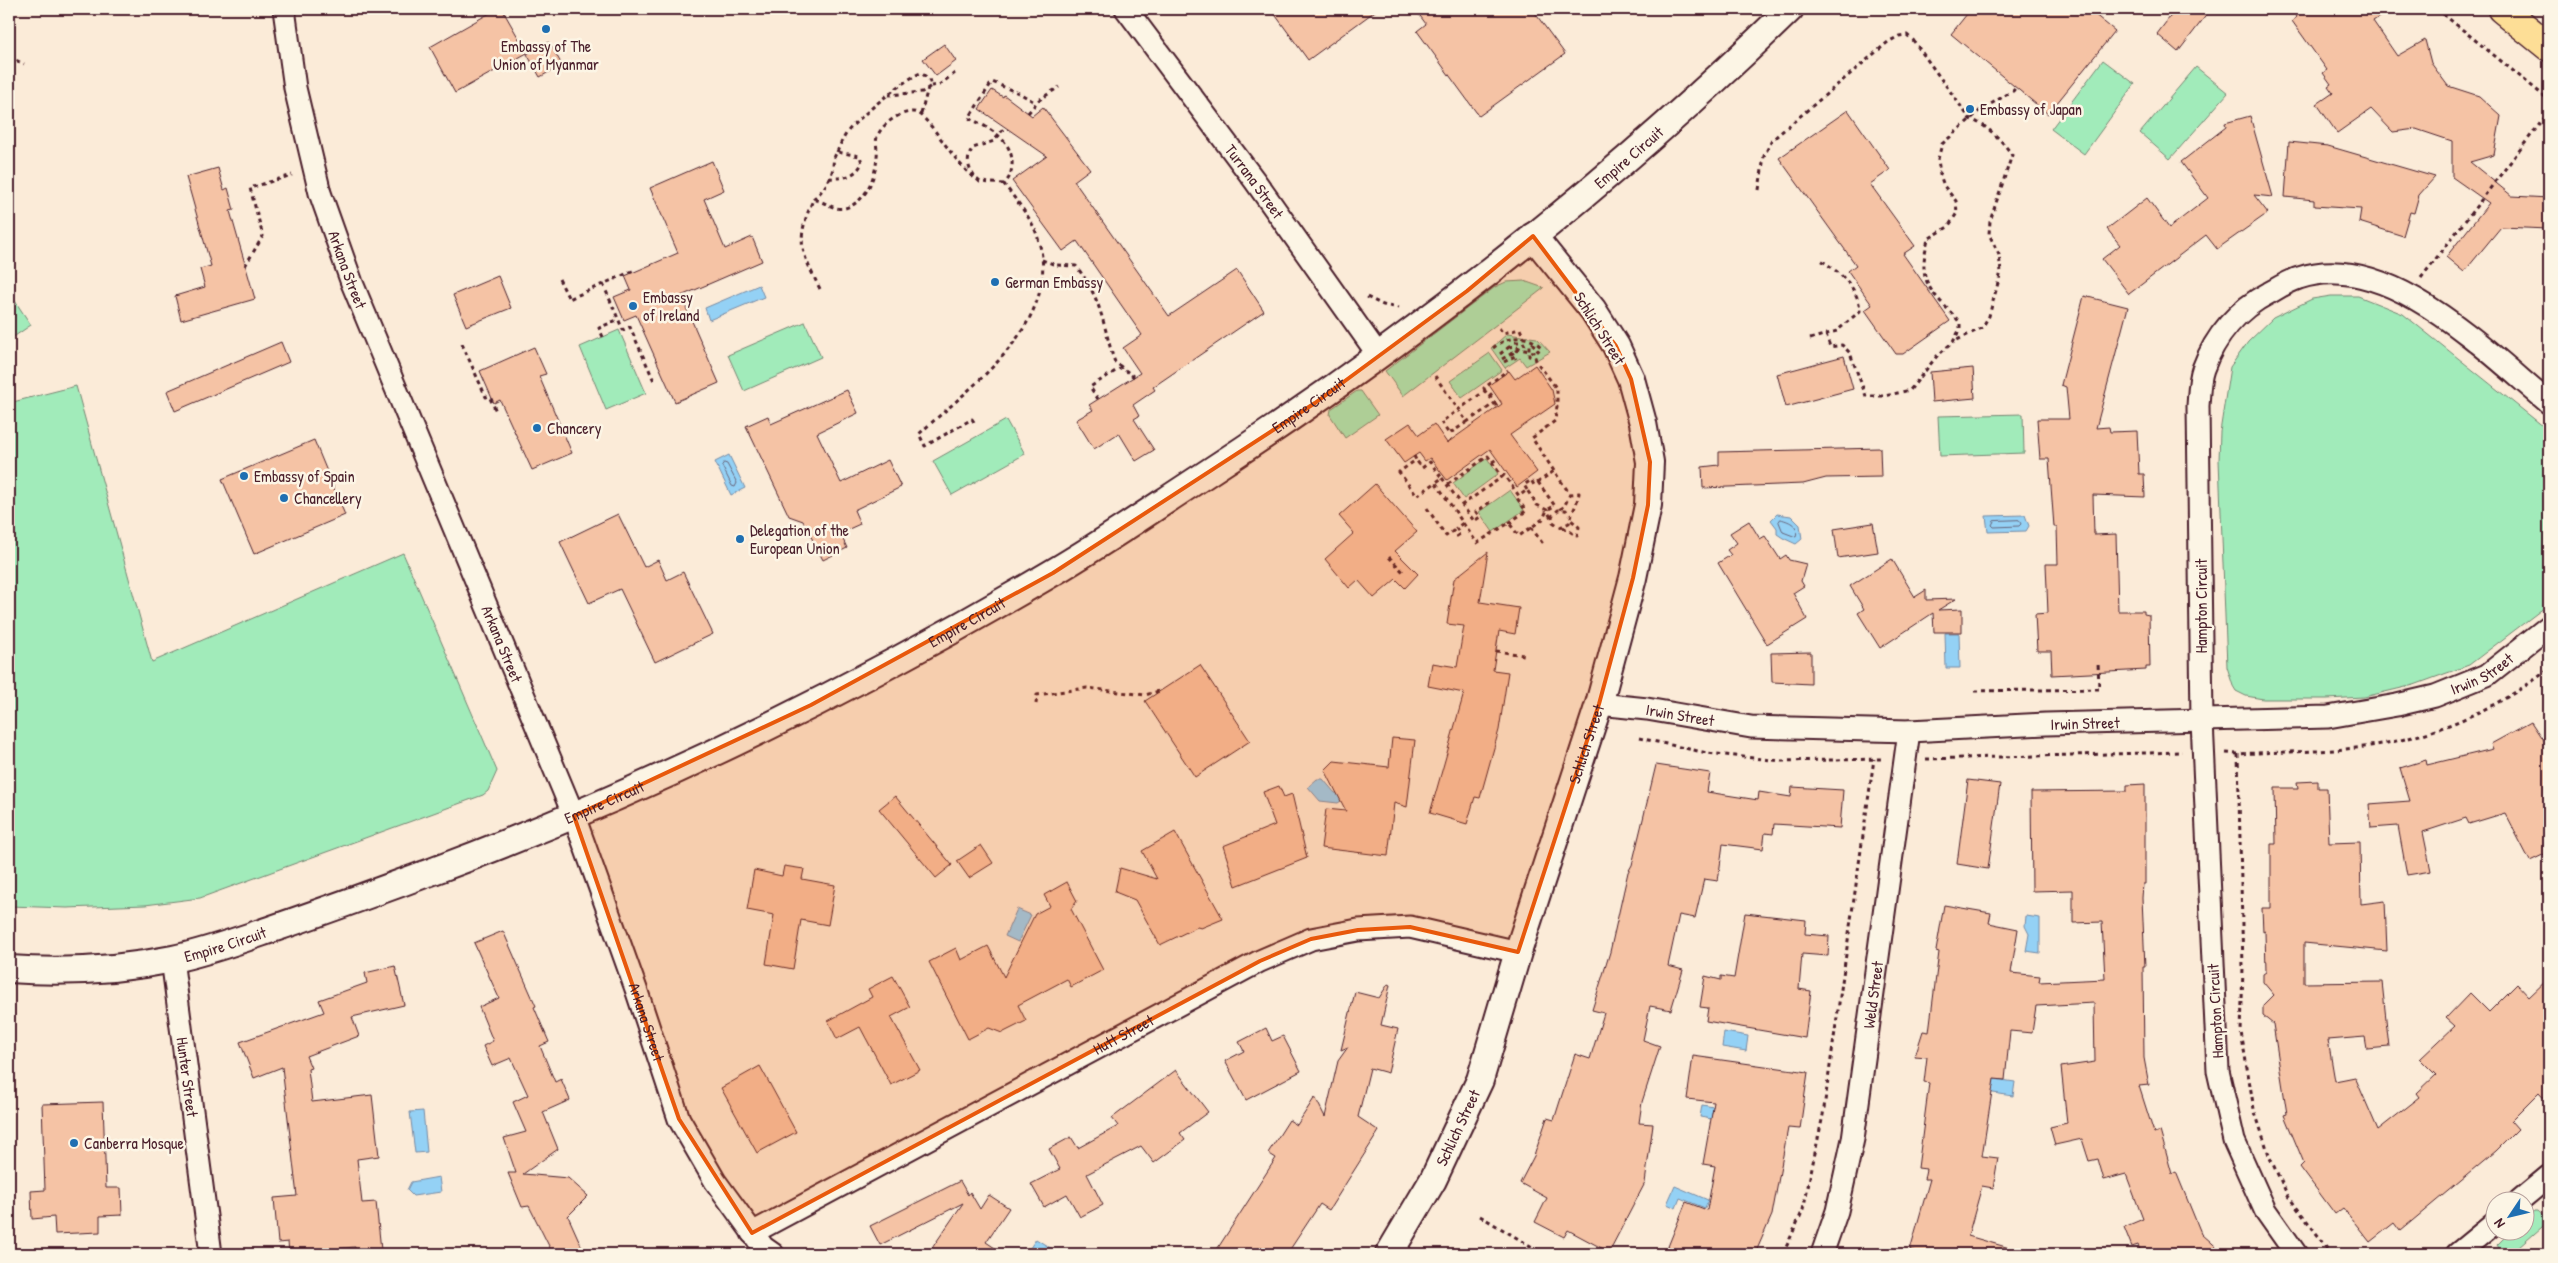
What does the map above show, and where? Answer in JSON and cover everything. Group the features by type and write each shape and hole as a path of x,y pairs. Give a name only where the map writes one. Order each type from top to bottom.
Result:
{"highway":[{"path":"2502,9 2549,47"}],"street":[{"name":"Arkana Street","path":"284,9 295,88 320,193 352,282 574,816 636,989 679,1119 716,1181 752,1233 763,1247 773,1254"},
{"name":"Turrana Street","path":"1126,9 1255,181 1379,356"},
{"name":"Empire Circuit","path":"9,969 74,972 172,959 218,947 329,910 574,816 811,705 1053,573 1266,436 1379,356 1467,291 1667,124 1790,9"},
{"name":"Schlich Street","path":"1388,1254 1433,1180 1480,1080 1518,952 1599,704 1632,578 1648,505 1650,462 1643,423 1631,379 1616,346 1593,310 1533,236"},
{"name":"Hampton Circuit","path":"2296,1254 2265,1210 2234,1141 2218,1071 2202,720 2198,406 2202,370 2215,342 2240,312 2263,296 2300,277 2330,273 2365,275 2412,297 2438,312 2549,403"},
{"name":"Irwin Street","path":"1599,704 1646,709 1751,727 1909,731 2046,724 2328,717 2397,706 2435,696 2487,675 2549,626"},
{"name":"Weld Street","path":"1822,1254 1836,1211 1853,1138 1909,731"},
{"name":"Hutt Street","path":"752,1233 1260,961 1311,939 1358,930 1410,927 1518,952"},
{"name":"Hunter Street","path":"172,959 211,1254"},
{"path":"2532,1190 2549,1176"},
{"path":"2457,1254 2486,1230"}],"path":[{"path":"2437,9 2549,100"},
{"path":"1758,190 1764,156 1772,140 1888,42 1899,36 1907,36 1913,40 1970,119 1980,122 2001,139 2012,155 1990,221 1989,234 1999,255 2001,272 1989,316 1982,328 1953,342 1937,356 1910,390 1885,396 1866,396 1850,353 1842,345 1830,347 1826,334"},
{"path":"9,57 24,64"},
{"path":"820,289 805,260 800,239 813,200 822,192 830,178 833,158 849,130 911,76 921,73 928,76 930,87 921,114"},
{"path":"889,94 916,93 939,85 955,73"},
{"path":"813,200 835,208 845,208 863,198 877,161 877,138 882,129 891,120 912,112 921,114 933,126 939,139 966,173 986,183 1004,184 1010,178 1012,161 1009,147 999,136 969,118 992,82 1021,94 1036,103"},
{"path":"1028,113 1036,103 1059,87"},
{"path":"1953,342 1960,329 1960,323 1923,276 1928,239 1948,227 1957,213 1956,201 1942,182 1938,154 1946,138 2016,87"},
{"path":"2412,297 2417,284 2549,112"},
{"path":"976,179 968,164 968,154 975,146 993,142 1005,127"},
{"path":"830,178 848,177 854,174 862,163 860,156 856,154 837,152"},
{"path":"245,266 262,236 250,188 292,175"},
{"path":"974,422 972,419 925,446 919,434 992,366 1020,336 1034,311 1042,286 1040,242 1034,227 1004,184"},
{"path":"1042,260 1056,265 1076,266 1089,284 1099,306 1112,357 1134,377"},
{"path":"1810,339 1837,331 1852,320 1860,311 1860,303 1853,289 1839,273 1821,260"},
{"path":"559,279 569,300 634,270"},
{"path":"603,284 623,330 630,326 655,383"},
{"path":"1363,292 1369,300 1383,306 1398,308 1406,306"},
{"path":"603,337 599,328 619,319"},
{"path":"1499,328 1503,333 1520,329 1524,338"},
{"path":"1493,348 1507,339 1524,338 1542,347 1538,351 1531,343 1528,350"},
{"path":"1515,342 1522,342 1528,350"},
{"path":"462,344 486,397 488,396 496,411"},
{"path":"1500,354 1514,346 1534,352 1557,389 1555,421 1532,438 1570,494"},
{"path":"1509,348 1514,355"},
{"path":"1503,361 1522,349"},
{"path":"1098,400 1090,387 1122,367"},
{"path":"1501,401 1496,405 1495,403 1449,434 1441,422 1485,391 1484,388 1508,370"},
{"path":"1435,376 1470,426"},
{"path":"1485,391 1495,403"},
{"path":"1489,396 1494,392"},
{"path":"1436,483 1477,543 1526,511 1517,498 1519,496 1488,456 1448,484"},
{"path":"1442,478 1417,496 1400,472 1415,458 1422,468 1430,462 1448,484 1474,521 1480,517 1476,512 1493,500"},
{"path":"1492,462 1497,459"},
{"path":"1538,482 1554,506 1570,517 1579,527 1577,536 1563,527 1555,525 1547,510 1537,505 1524,485 1531,480 1534,485 1538,482 1554,471"},
{"path":"1462,505 1504,475"},
{"path":"1519,496 1527,490"},
{"path":"1563,527 1568,523 1578,504 1579,493 1570,494"},
{"path":"1552,519 1553,513 1564,507 1570,494"},
{"path":"1510,523 1518,536 1545,517 1547,510 1554,506"},
{"path":"1427,508 1446,536 1453,531 1456,536 1460,534 1456,528 1463,524"},
{"path":"1531,527 1543,544"},
{"path":"1389,557 1405,574"},
{"path":"1496,650 1524,655"},
{"path":"1974,691 2099,689 2098,662"},
{"path":"1036,704 1037,695 1087,688 1145,695 1159,692"},
{"path":"2238,754 2242,968 2241,1032 2254,1109 2270,1158 2288,1196 2332,1254"},
{"path":"1783,1254 1803,1210 1823,1115 1874,759"},
{"path":"1480,1216 1544,1254"}],"highlighted area":[{"path":"1533,236 1616,346 1631,379 1650,462 1648,505 1633,578 1599,704 1518,952 1410,927 1358,930 1311,939 1260,961 752,1233 679,1119 574,816 811,705 1053,573 1315,403 1467,291"}],"green space":[{"path":"2103,60 2135,84 2084,154 2051,129"},
{"path":"2196,67 2228,93 2170,159 2140,133"},
{"path":"1524,281 1544,288 1403,396 1385,371 1495,287 1506,282"},
{"path":"9,292 31,325 9,340"},
{"path":"2331,296 2358,296 2403,314 2549,431 2549,604 2469,665 2414,685 2364,697 2263,699 2246,696 2236,691 2227,667 2219,460 2220,432 2230,367 2248,342 2273,318 2312,299"},
{"path":"805,322 821,357 744,391 728,355"},
{"path":"619,330 646,393 606,410 580,347"},
{"path":"1507,334 1537,338 1550,352 1526,366 1520,358 1505,368 1491,348"},
{"path":"1490,353 1502,370 1462,398 1450,381"},
{"path":"76,386 152,662 403,553 497,771 488,791 483,795 200,898 145,905 67,908 9,906 9,403"},
{"path":"1357,391 1361,391 1378,415 1345,438 1330,415 1331,409"},
{"path":"2023,414 2024,453 1940,456 1938,416"},
{"path":"1006,420 1025,454 952,495 933,461"},
{"path":"1487,458 1498,474 1464,499 1453,483"},
{"path":"1510,490 1524,510 1493,532 1479,512"},
{"path":"2536,1211 2549,1221 2536,1232"},
{"path":"2502,1240 2527,1240 2511,1254 2503,1254 2497,1245"}],"water":[{"path":"759,285 764,297 709,320 705,308"},
{"path":"729,455 745,488 731,495 715,462"},
{"path":"1777,514 1791,516 1800,525 1802,539 1796,544 1777,534 1777,528 1771,520"},
{"path":"2025,515 2029,526 2026,531 1988,532 1986,516"},
{"path":"1945,633 1959,633 1960,668 1946,668"},
{"path":"1317,779 1323,779 1335,793 1342,793 1341,801 1338,803 1320,801 1308,787"},
{"path":"1017,909 1031,915 1018,942 1005,936"},
{"path":"2026,916 2040,918 2040,953 2026,951 2029,934 2025,926"},
{"path":"1724,1032 1748,1036 1746,1051 1722,1047"},
{"path":"1981,1077 2015,1082 2013,1096 1980,1091"},
{"path":"1702,1105 1731,1110 1729,1122 1700,1117"},
{"path":"423,1111 427,1152 415,1153 410,1112"},
{"path":"439,1177 441,1192 413,1196 407,1190 411,1182"},
{"path":"1675,1186 1708,1200 1705,1208 1680,1198 1676,1208 1667,1204"},
{"path":"1036,1239 1060,1254 1039,1254 1030,1248"}],"building":[{"path":"497,9 502,9 527,53 455,93 430,47"},
{"path":"1271,9 1378,9 1308,60"},
{"path":"1415,9 1532,9 1565,54 1479,116 1417,31 1426,24"},
{"path":"1971,9 2088,9 2115,31 2048,114 1951,34"},
{"path":"2176,9 2211,9 2178,52 2157,34"},
{"path":"2291,9 2391,9 2373,21 2397,56 2425,40 2431,63 2448,86 2479,96 2501,116 2494,155 2470,162 2512,196 2549,198 2549,229 2501,227 2464,272 2446,257 2489,203 2452,177 2452,141 2416,129 2393,132 2371,109 2337,133 2317,104 2333,93 2328,86 2331,84 2323,73 2327,70 2292,21 2297,17"},
{"path":"549,42 562,65 540,77 527,54"},
{"path":"944,44 956,61 936,76 923,59"},
{"path":"992,90 1003,97 1004,95 1032,116 1043,107 1090,169 1074,181 1169,316 1237,270 1264,311 1153,387 1155,390 1133,405 1139,416 1134,419 1154,450 1136,461 1119,433 1094,449 1076,420 1093,410 1089,405 1140,373 1123,348 1142,335 1077,241 1063,251 1012,181 1047,156 979,109"},
{"path":"1848,110 1890,170 1870,184 1915,246 1903,254 1950,321 1903,354 1896,354 1865,310 1872,305 1848,271 1856,265 1779,158"},
{"path":"2250,116 2273,197 2254,195 2268,213 2217,249 2206,235 2129,294 2102,259 2120,245 2107,229 2147,198 2169,228 2208,198 2181,162 2226,127 2225,123"},
{"path":"2289,142 2328,146 2435,177 2419,195 2414,213 2410,212 2403,236 2359,222 2361,209 2314,206 2314,200 2285,197"},
{"path":"712,161 724,190 704,199 725,249 752,237 762,261 681,296 719,383 675,402 636,315 624,320 614,297 631,290 625,276 678,253 650,188"},
{"path":"218,168 224,190 228,188 234,210 230,211 255,299 181,320 175,296 205,287 200,269 211,266 186,177"},
{"path":"498,276 511,308 466,326 453,295"},
{"path":"2084,296 2128,307 2096,428 2109,427 2110,432 2137,431 2139,474 2144,474 2145,497 2093,495 2094,535 2116,534 2118,611 2144,611 2144,614 2149,615 2150,667 2146,667 2146,670 2052,675 2051,651 2037,651 2035,614 2048,613 2046,564 2058,564 2057,527 2054,527 2049,459 2040,459 2037,419 2069,419 2066,387 2061,385"},
{"path":"281,342 289,362 175,411 167,391"},
{"name":"Chancery","path":"534,347 546,374 539,376 572,453 532,470 500,400 494,403 480,371"},
{"path":"1844,356 1853,389 1786,407 1777,374"},
{"path":"1535,365 1552,390 1555,404 1510,435 1537,472 1517,487 1490,449 1447,480 1430,458 1425,461 1419,453 1404,463 1386,439 1410,423 1419,435 1434,424 1447,443 1502,404 1489,385 1509,371 1515,379"},
{"path":"1973,368 1975,398 1932,402 1930,372"},
{"path":"847,390 858,413 817,433 841,483 888,460 901,487 854,510 860,524 840,533 847,548 823,560 803,521 789,516 746,426 768,416 771,424"},
{"name":"Chancellery","path":"314,440 345,515 254,554 222,479"},
{"path":"1880,448 1881,477 1826,478 1803,484 1703,488 1702,467 1719,465 1719,452"},
{"path":"1375,484 1417,532 1395,551 1418,574 1405,588 1396,579 1374,598 1358,580 1349,588 1325,559 1354,533 1339,516"},
{"path":"618,514 644,567 658,560 667,580 683,572 713,634 655,662 620,589 589,603 560,542"},
{"path":"1749,521 1760,539 1765,536 1780,559 1786,555 1789,560 1806,564 1801,581 1804,586 1793,593 1807,619 1767,644 1718,563 1731,555 1727,550 1737,543 1730,533"},
{"path":"1873,523 1878,552 1838,558 1834,529"},
{"path":"1488,552 1480,602 1519,608 1515,634 1499,631 1493,670 1508,672 1499,730 1480,798 1475,797 1467,824 1430,813 1464,693 1428,686 1432,663 1457,667 1464,626 1447,624 1454,579"},
{"path":"1892,559 1915,597 1926,590 1926,600 1956,599 1938,610 1962,609 1962,632 1934,632 1933,613 1880,648 1858,613 1864,609 1850,586"},
{"path":"1811,652 1811,684 1772,682 1771,653"},
{"path":"1200,665 1250,741 1195,777 1145,701"},
{"path":"2531,722 2549,749 2549,852 2530,861 2505,813 2469,824 2466,818 2423,832 2431,871 2407,875 2398,826 2371,828 2369,804 2410,801 2400,768 2426,760 2427,765 2493,749 2491,744"},
{"path":"1392,738 1415,740 1407,807 1394,803 1388,856 1321,848 1326,809 1346,811 1325,770 1334,761 1389,767"},
{"path":"1656,765 1710,773 1707,792 1758,800 1759,792 1791,797 1792,787 1843,790 1840,828 1774,824 1773,834 1765,833 1763,849 1723,844 1718,881 1704,879 1695,918 1679,915 1668,966 1683,970 1671,1010 1650,1006 1643,1040 1660,1046 1642,1102 1639,1123 1653,1124 1645,1183 1609,1252 1568,1230 1564,1237 1535,1222 1547,1198 1520,1183 1534,1156 1547,1118 1554,1120 1575,1054 1590,1059 1604,1013 1592,1010 1610,952 1628,872 1632,865"},
{"path":"1968,780 2000,784 1988,869 1957,864"},
{"path":"2318,781 2318,788 2327,788 2329,843 2360,842 2361,904 2385,901 2387,951 2304,943 2304,983 2382,982 2389,1047 2367,1049 2365,1037 2328,1040 2335,1081 2355,1077 2378,1130 2420,1097 2417,1093 2436,1075 2420,1059 2455,1026 2446,1018 2470,993 2489,1012 2517,984 2529,997 2549,978 2549,1104 2539,1093 2511,1121 2518,1129 2496,1151 2400,1231 2394,1223 2370,1242 2343,1208 2335,1214 2300,1167 2304,1163 2284,1115 2287,1114 2273,1024 2263,1016 2263,1006 2274,995 2263,982 2263,974 2266,972 2265,931 2263,932 2262,908 2271,908 2271,844 2276,844 2275,788 2298,788 2297,782"},
{"path":"2145,784 2145,884 2143,884 2142,898 2145,967 2143,967 2144,1058 2149,1085 2139,1086 2154,1133 2160,1131 2172,1174 2176,1172 2201,1233 2224,1254 2142,1254 2138,1245 2132,1247 2124,1227 2143,1219 2126,1174 2104,1180 2098,1159 2089,1161 2082,1139 2055,1145 2050,1127 2067,1123 2061,1067 2095,1062 2094,1003 2036,1006 2032,1033 2010,1031 2005,1080 1994,1079 1982,1156 1998,1158 1993,1188 1982,1186 1968,1236 2013,1249 2012,1254 1926,1254 1910,1250 1930,1179 1924,1179 1926,1169 1918,1168 1929,1083 1924,1082 1927,1057 1915,1056 1923,1031 1929,1032 1939,952 1936,951 1944,905 1991,913 1989,923 2018,929 2011,973 2040,976 2039,982 2105,979 2102,922 2073,923 2073,890 2032,891 2031,792 2127,791 2127,785"},
{"path":"1279,786 1284,797 1292,794 1307,858 1236,886 1223,846 1275,825 1263,792"},
{"path":"895,796 952,865 936,878 879,809"},
{"path":"1175,832 1223,919 1201,928 1197,927 1160,945 1135,900 1115,892 1120,868 1157,879 1142,851"},
{"path":"981,845 993,863 969,878 957,861"},
{"path":"784,866 804,869 802,879 835,885 828,925 801,920 793,969 766,964 774,915 747,910 754,870 782,876"},
{"path":"1067,882 1077,901 1071,909 1103,970 1071,987 1067,979 1018,1005 1026,1021 1002,1033 989,1028 968,1039 929,962 956,948 961,960 988,946 1004,977 1035,914 1050,906 1044,895"},
{"path":"1745,913 1806,920 1805,934 1829,936 1828,956 1802,954 1799,989 1811,991 1805,1038 1706,1021 1708,1008 1700,1007 1705,976 1721,980 1721,976 1734,978"},
{"path":"503,931 536,1006 534,1007 549,1042 540,1046 555,1082 561,1079 570,1100 543,1112 558,1149 523,1174 568,1178 588,1196 568,1216 585,1254 553,1254 529,1206 522,1207 508,1173 516,1173 504,1138 526,1132 513,1102 528,1095 511,1058 492,1066 483,1046 493,1041 479,1007 499,998 474,943"},
{"path":"395,966 404,1005 352,1017 359,1036 306,1056 311,1068 308,1069 312,1102 372,1095 379,1156 357,1159 362,1203 376,1202 381,1250 355,1252 355,1247 289,1253 288,1242 278,1243 274,1198 297,1196 282,1067 254,1078 240,1042 324,1012 319,1000 367,983 365,973"},
{"path":"893,976 910,1007 891,1017 920,1070 891,1085 860,1027 837,1039 828,1021 872,997 868,989"},
{"path":"1388,984 1390,985 1381,1025 1398,1029 1388,1073 1370,1068 1358,1117 1379,1131 1329,1210 1320,1204 1287,1254 1214,1254 1276,1158 1268,1153 1289,1120 1297,1125 1315,1097 1325,1117 1338,1061 1348,1047 1341,1050 1355,992 1379,998"},
{"path":"1266,1028 1272,1041 1283,1036 1301,1071 1246,1100 1225,1061 1244,1051 1239,1042"},
{"path":"1693,1056 1808,1072 1800,1129 1788,1128 1772,1215 1755,1254 1665,1254 1686,1202 1707,1210 1715,1166 1703,1164 1714,1102 1687,1099"},
{"path":"760,1066 796,1132 757,1153 721,1088"},
{"path":"1176,1070 1208,1112 1180,1133 1185,1140 1154,1163 1141,1146 1087,1174 1103,1205 1080,1217 1067,1194 1044,1207 1031,1184 1060,1169 1049,1149 1071,1137 1078,1148 1118,1126 1112,1118"},
{"name":"Canberra Mosque","path":"103,1102 106,1188 121,1188 122,1215 100,1216 100,1232 55,1234 54,1217 32,1219 31,1191 45,1190 42,1104"},
{"path":"960,1181 968,1195 970,1192 980,1209 989,1195 1009,1208 986,1242 1004,1254 928,1254 963,1203 880,1245 870,1226"}],"place":[{"name":"Embassy of The Union of Myanmar","path":"546,29"},
{"name":"Embassy of Japan","path":"1970,109"},
{"name":"German Embassy","path":"995,282"},
{"name":"Embassy of Ireland","path":"633,306"},
{"name":"Chancery","path":"537,428"},
{"name":"Embassy of Spain","path":"244,476"},
{"name":"Chancellery","path":"284,498"},
{"name":"Delegation of the European Union","path":"740,539"},
{"name":"Canberra Mosque","path":"74,1143"}]}
